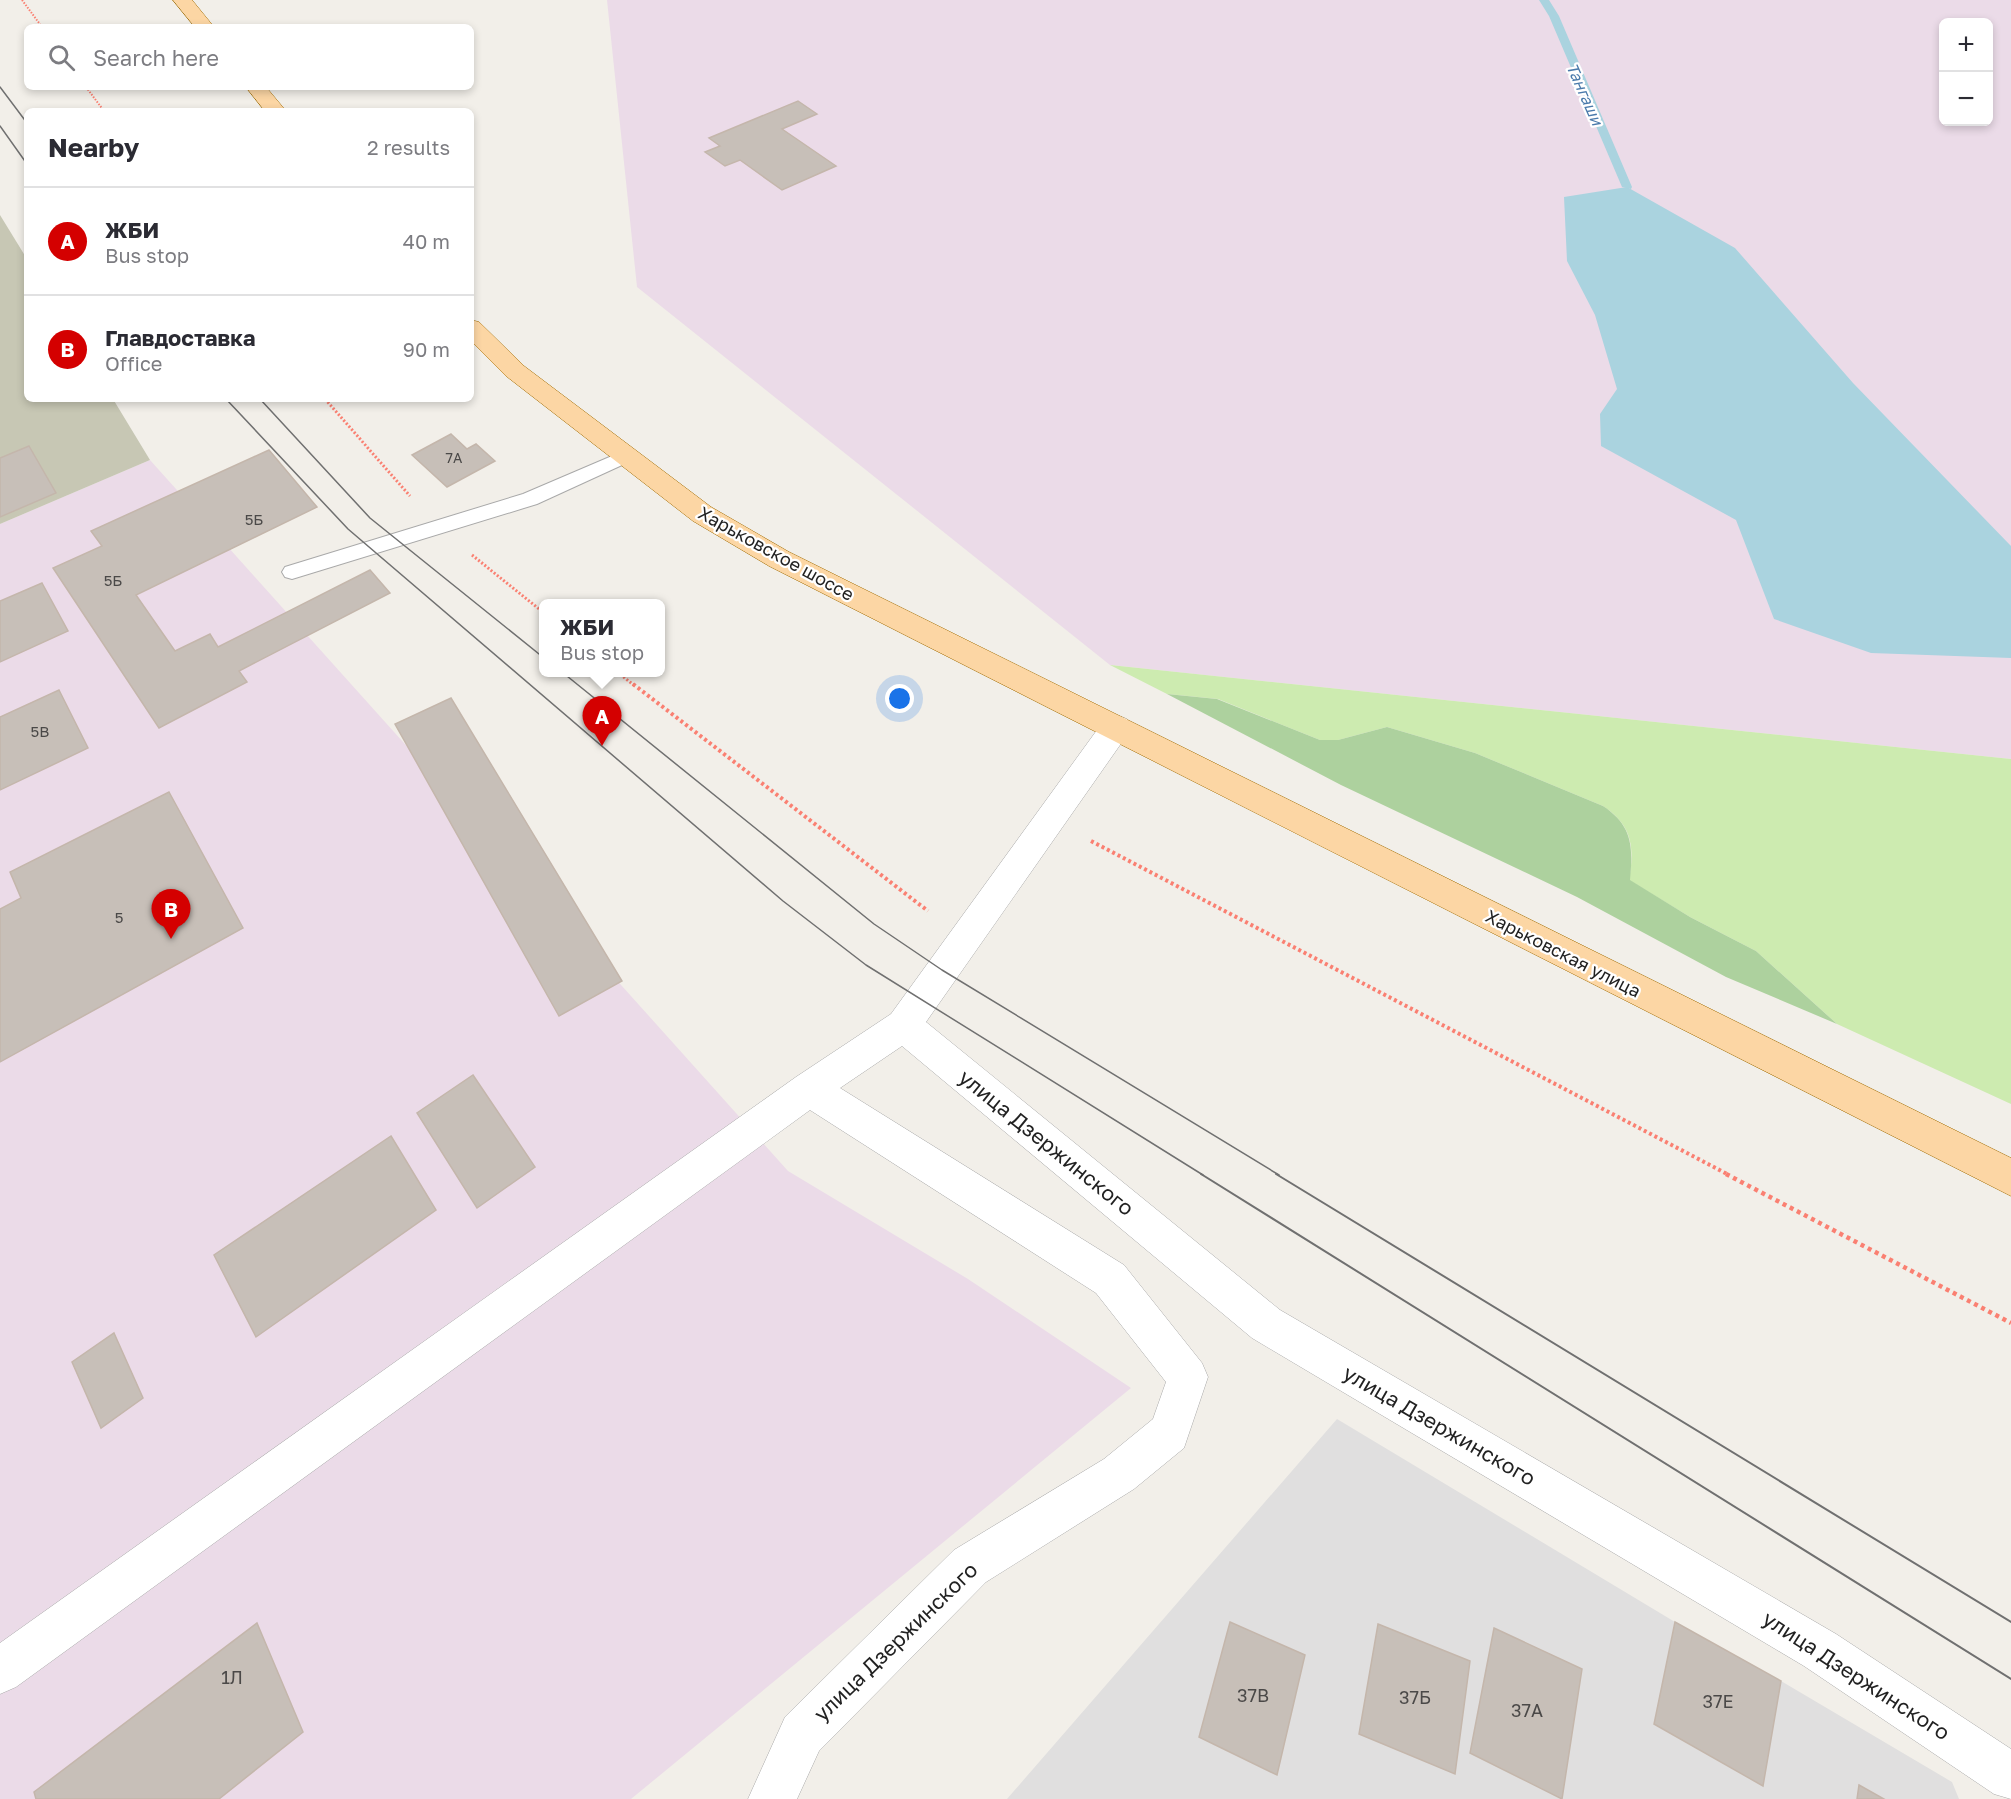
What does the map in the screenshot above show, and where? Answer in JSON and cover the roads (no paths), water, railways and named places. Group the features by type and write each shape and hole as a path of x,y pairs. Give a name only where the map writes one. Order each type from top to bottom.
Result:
{"main road":[{"path":"182,0 202,24"},
{"path":"258,90 274,108"},
{"name":"Харьковское шоссе","path":"474,330 515,371 702,514 779,559 914,629 1116,728"},
{"name":"Харьковская улица","path":"1116,728 2011,1178"}],"street":[{"path":"0,1671 809,1089 903,1025 1116,728"},
{"name":"улица Дзержинского","path":"903,1025 1266,1324 1820,1650 2011,1777"},
{"name":"улица Дзержинского","path":"772,1799 802,1734 970,1566 1119,1474 1169,1433 1188,1377 1110,1279 809,1089"}],"lane":[{"path":"292,572 530,499 626,456"}],"water":[{"path":"1627,187 1735,248 1853,383 2011,546 2011,658 1871,653 1774,619 1736,520 1601,446 1600,414 1617,389 1595,315 1567,261 1564,197"}],"waterway":[{"name":"Тангаши","path":"1544,0 1554,16 1627,187"}],"tram line":[{"path":"0,87 24,119"},
{"path":"0,126 24,160"},
{"path":"229,402 348,529 783,901 866,965 1203,1175"},
{"path":"263,402 370,518 539,654"},
{"path":"568,677 874,924 942,970 1279,1175"},
{"path":"1201,1174 2011,1679"},
{"path":"1276,1174 2011,1622"}],"place":[{"name":"ЖБИ","path":"602,746"},
{"name":"Главдоставка","path":"171,939"}]}
